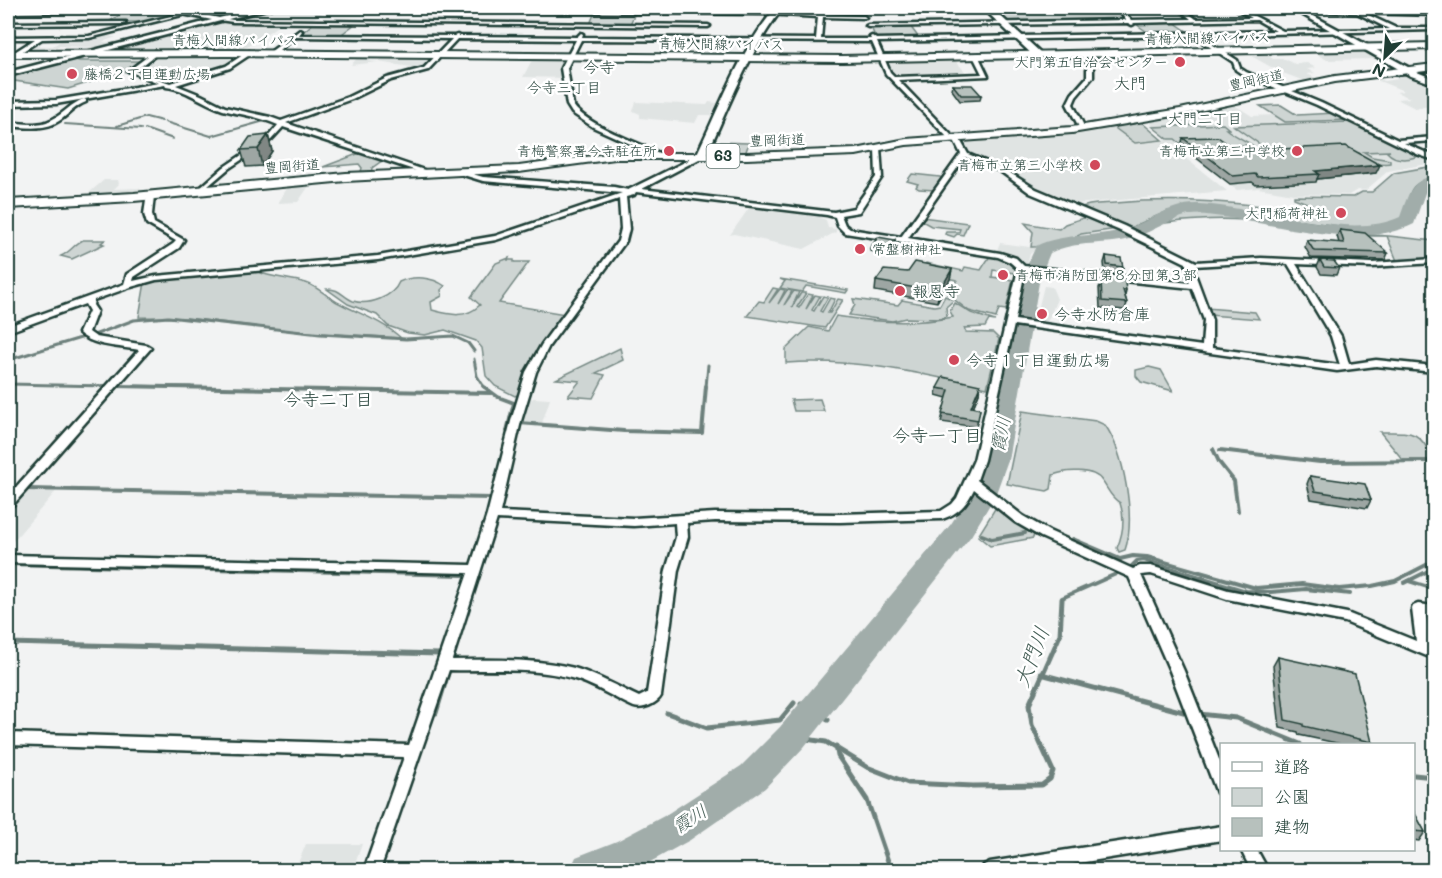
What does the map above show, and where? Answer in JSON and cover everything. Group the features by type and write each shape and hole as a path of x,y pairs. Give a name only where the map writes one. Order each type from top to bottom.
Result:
{"main road":[{"name":"青梅入間線バイパス","path":"11,54 272,53 881,58 1434,46"},
{"name":"豊岡街道","path":"8,204 150,196 428,173 519,169 589,158 659,155 777,155 878,148 906,142 1082,128 1180,112 1346,77 1434,67"}],"street":[{"path":"8,13 31,8"},
{"path":"22,10 169,8 233,21 708,26"},
{"path":"8,38 86,37 208,8"},
{"path":"8,74 267,8"},
{"path":"272,53 333,8 718,12 776,10 864,17"},
{"path":"698,40 718,12 724,8"},
{"path":"1038,55 991,9 860,8 887,72 954,139 965,155 1002,170 1033,191 1121,228 1190,262 1200,264 1290,260 1372,265 1434,261"},
{"path":"1119,8 1129,21 1149,35"},
{"path":"1180,8 1195,20"},
{"path":"1237,8 1284,33"},
{"path":"1296,8 1352,8 1434,14"},
{"path":"1296,8 1434,82"},
{"path":"1352,8 1395,30"},
{"path":"201,190 226,168 269,139 283,124 350,98 388,80 426,69 480,9"},
{"path":"594,9 564,68 568,82 569,104 573,110 604,130 659,155"},
{"path":"8,329 128,285 170,276 366,260 462,245 506,236 630,193 700,156 747,58 776,10"},
{"path":"818,40 820,15"},
{"path":"868,26 1258,19"},
{"path":"1172,20 1235,61 1241,72 1434,158"},
{"path":"8,24 143,23"},
{"path":"910,25 922,40"},
{"path":"294,36 874,41 1434,29"},
{"path":"11,54 42,38"},
{"path":"154,53 131,70 200,96 226,109 263,116 428,173"},
{"path":"8,103 54,102 166,85 228,67 249,53"},
{"path":"1082,54 1090,61 1090,77 1074,93 1070,103 1073,114 1082,128"},
{"path":"893,79 986,75 976,56"},
{"path":"8,124 47,124 66,113 75,103 131,91"},
{"path":"1397,142 1434,139"},
{"path":"459,172 483,179 614,189 630,193 712,197 836,214 856,210 878,179 878,148"},
{"path":"903,239 961,157 965,155"},
{"path":"372,870 476,570 531,372 545,346 622,242 630,193"},
{"path":"128,285 130,276 176,246 180,240 151,224 148,214 150,196"},
{"path":"836,214 844,229 848,231 1000,255 1024,268 1195,286"},
{"path":"1290,260 1336,336 1346,368"},
{"path":"1190,262 1195,286 1208,320 1207,348"},
{"path":"493,515 634,522 716,517 840,518 942,514 955,509 973,483 1024,268"},
{"path":"8,502 146,348 93,339 84,333 93,311 89,305 90,299"},
{"path":"1012,322 1346,368 1376,363 1434,369"},
{"path":"973,483 1019,519 1045,534 1131,572 1151,570 1227,594 1347,618 1428,651"},
{"path":"444,664 528,667 560,671 576,674 639,703 654,696 672,570 682,537 681,519"},
{"path":"8,559 476,570"},
{"path":"1131,572 1194,714 1220,785"},
{"path":"1428,651 1418,609 1434,611"},
{"path":"8,739 413,751"},
{"path":"990,870 1220,833"},
{"path":"1250,851 1260,870"}],"shaded area":[{"path":"272,8 331,8 309,21 228,19"},
{"path":"221,21 282,23 242,50 112,51 112,49"},
{"path":"97,35 116,37 102,42 123,43 105,48 58,46 48,51 23,51 31,46 53,46 65,38"},
{"path":"1358,51 1380,59 1327,60 1313,52"},
{"path":"1246,53 1269,53 1275,56 1269,56 1273,59 1285,59 1295,64 1307,63 1316,68 1307,69 1315,73 1307,74 1320,80 1310,83 1280,72"},
{"path":"234,55 230,59 238,59 231,64 211,71 188,68 155,78 135,70 153,56"},
{"path":"359,56 373,56 369,61 379,62 383,57 434,58 424,69 378,62 351,65"},
{"path":"533,58 565,59 561,67 565,78 523,77"},
{"path":"954,59 968,75 896,77 886,61"},
{"path":"1402,73 1434,84 1434,106 1415,108 1397,99 1410,98 1396,92 1404,91 1369,77 1385,81 1398,79 1388,74"},
{"path":"636,102 707,105 709,102 717,103 711,115 699,115 695,123 640,118 640,114 633,111"},
{"path":"1231,103 1252,116 1274,115 1285,122 1349,120 1434,160 1433,163 1388,171 1366,190 1357,190 1349,195 1293,194 1258,188 1237,190 1175,144 1169,145 1227,191 1074,204 1032,188 1006,170 969,155 962,141 1140,121 1162,140 1168,139 1153,127 1149,119"},
{"path":"104,180 118,180 119,184 114,189 140,188 133,195 83,198"},
{"path":"291,183 311,183 298,202 277,203"},
{"path":"749,208 819,217 826,220 828,228 836,229 836,232 804,249 730,235"},
{"path":"1000,243 1037,248 1030,254 1027,265 996,252"},
{"path":"1044,286 1052,287 1057,299 1046,325 1037,323 1036,318"},
{"path":"550,399 542,423 520,422 528,400"},
{"path":"25,489 57,490 8,547 8,509"},
{"path":"306,844 362,844 353,870 295,870"}],"green space":[{"path":"598,8 721,8 714,12 599,10"},
{"path":"996,8 1117,8 1125,20 1009,23 995,11"},
{"path":"127,11 180,13 146,22 108,22"},
{"path":"595,12 635,13 630,24 590,24"},
{"path":"1172,21 1190,33 1150,34 1133,22"},
{"path":"314,23 355,24 339,36 299,35"},
{"path":"910,26 919,38 876,39 871,27"},
{"name":"藤橋２丁目運動広場","path":"70,59 140,61 127,71 68,89 8,80 8,75"},
{"path":"1281,105 1297,115 1336,113 1349,120 1285,122 1260,106"},
{"path":"1140,121 1162,140 1135,143 1112,126 1106,127"},
{"path":"1349,122 1396,144 1416,157 1397,158 1387,152 1390,151 1364,152 1372,157 1390,160 1390,163 1381,164 1369,161 1359,153 1275,155 1234,126"},
{"path":"1223,124 1229,129 1226,129 1252,145 1224,146 1219,142 1181,144 1175,139 1168,139 1153,127"},
{"path":"717,142 749,143 745,154 719,154 712,151"},
{"path":"360,153 383,160 372,168 371,174 360,175 362,168 359,164 323,167"},
{"path":"1434,166 1434,177 1424,180 1412,189 1399,221 1380,227 1354,228 1200,207 1168,211 1130,228 1080,208 1087,205 1139,201 1187,201 1235,203 1307,211 1317,207 1294,198 1294,196 1353,197 1362,192 1372,192 1394,173"},
{"path":"912,174 943,179 935,190 919,189 916,187 918,184 907,181"},
{"path":"1211,213 1329,232 1234,219 1165,223 1185,214"},
{"path":"922,217 968,223 963,235 957,234 954,237 945,234 946,232 959,232 960,229 931,226 920,220"},
{"path":"1086,217 1118,229 1081,234 1031,247 1033,232 1025,223 1059,229 1065,224"},
{"path":"1341,233 1389,236 1434,241 1434,259 1397,261 1387,236"},
{"path":"83,240 105,240 101,243 104,244 72,259 61,256 77,244"},
{"path":"990,256 1004,259 1016,268 1015,273 993,270 992,277 1013,280 1006,310 999,309 996,318 969,311 947,294 957,280 931,275 924,265 926,263 963,271 965,267 981,270"},
{"path":"509,258 508,260 514,260 514,262 529,262 499,303 565,314 538,351 520,394 515,396 495,386 486,376 482,348 476,341 445,330 425,335 408,333 388,326 377,315 348,304 327,289 338,291 353,301 366,302 386,296 399,282 417,278 429,279 445,286 441,290 442,296 431,302 432,310 463,314 480,305 471,297 496,263"},
{"path":"256,271 310,285 337,302 378,322 401,338 293,331 187,318 139,317 145,282"},
{"path":"780,279 848,290 846,293 806,286 802,292 780,288 785,281"},
{"path":"773,288 778,289 769,303 780,289 785,290 778,304 787,290 792,291 784,305 794,291 799,292 792,307 801,293 806,293 797,307 799,308 808,294 813,295 806,309 815,295 820,296 812,310 814,311 823,296 828,297 820,311 822,312 830,298 835,299 828,313 838,299 843,300 825,328 747,316 759,301 764,302"},
{"path":"945,296 954,300 946,307 947,316 940,319 906,318 892,321 849,315 855,305 853,299 898,305 902,300 934,306 940,305"},
{"path":"955,303 971,313 995,321 989,320 985,327 964,328 966,332 993,333 999,339 987,388 887,368 837,363 786,363 786,349 809,327 828,331 836,316 894,322 939,320 953,317 950,311"},
{"path":"1206,308 1255,312 1259,319 1209,315"},
{"path":"620,348 623,360 596,373 605,375 593,398 568,396 580,381 556,379"},
{"path":"1149,367 1161,370 1173,391 1141,382 1136,376 1136,370"},
{"path":"820,399 824,411 794,411 791,400"},
{"path":"1022,411 1096,421 1105,425 1118,451 1129,504 1128,537 1125,550 1119,552 1117,548 1123,526 1120,503 1093,474 1079,471 1058,473 1053,475 1051,489 1047,491 1007,484"},
{"path":"1380,432 1413,434 1424,443 1433,460 1403,460"},
{"path":"996,507 1034,534 1033,538 990,546 978,536"}],"building":[{"path":"953,85 972,85 981,95 961,95"},
{"path":"268,135 258,149 241,150 250,137"},
{"path":"1218,137 1237,151 1346,146 1380,165 1315,171 1319,174 1233,176 1183,138"},
{"path":"1340,230 1365,233 1388,253 1314,251 1307,240 1344,243"},
{"path":"878,237 895,240 887,251 870,248"},
{"path":"1106,256 1121,258 1123,267 1107,265"},
{"path":"1320,260 1334,261 1339,268 1324,267"},
{"path":"915,262 952,269 939,292 876,281 884,270 908,272"},
{"path":"1108,275 1124,276 1126,290 1123,290 1127,303 1102,301 1101,281 1109,282"},
{"path":"943,377 980,385 971,407 980,409 978,420 942,414 949,390 937,388"},
{"path":"1310,476 1365,484 1371,500 1315,491"},
{"path":"1278,657 1355,674 1372,742 1285,720"},
{"path":"1415,814 1425,832 1415,831"}],"waterway":[{"path":"117,126 146,117 162,121"},
{"path":"165,122 211,136 268,120"},
{"path":"65,124 141,129"},
{"path":"145,129 173,139"},
{"name":"霞川","path":"589,870 630,854 677,828 753,777 792,737 961,530 982,496 996,460 1031,277 1042,250 1051,245 1072,240 1127,234 1177,212 1195,209 1216,210 1339,229 1392,228 1408,220 1417,191 1426,183 1434,180"},
{"name":"霞川","path":"1386,229 1390,231"},
{"path":"94,335 134,320 168,317 320,334 406,339 453,336 468,343 474,351"},
{"path":"8,360 84,337"},
{"path":"89,341 99,342"},
{"path":"474,359 477,376 484,386"},
{"path":"706,387 708,365"},
{"path":"8,384 107,386 102,386"},
{"path":"191,387 116,386 491,393"},
{"path":"484,386 498,397 514,403 507,431"},
{"path":"519,423 624,431 702,433 706,386"},
{"path":"1213,449 1219,462 1234,481 1238,511"},
{"path":"1430,449 1434,460"},
{"path":"1220,450 1320,462 1434,461"},
{"path":"27,489 491,498"},
{"path":"966,523 974,528"},
{"path":"982,535 992,539 1025,533"},
{"path":"1073,539 1120,559"},
{"name":"大門川","path":"1120,559 1133,556 1147,557 1256,588 1302,584 1339,589 1395,581 1434,561"},
{"name":"大門川","path":"1062,599 1116,574 1120,559"},
{"name":"大門川","path":"1132,566 1137,561 1144,560 1246,591 1271,592 1306,589 1350,594"},
{"path":"8,564 463,575"},
{"path":"1404,583 1434,568"},
{"path":"1409,581 1434,589"},
{"name":"大門川","path":"1043,674 1060,635 1062,599"},
{"path":"8,643 440,654"},
{"path":"436,713 449,670"},
{"name":"大門川","path":"836,748 867,767 908,783 973,786 1042,785 1050,779 1053,771 1032,725 1029,705 1043,674"},
{"path":"1043,674 1191,714"},
{"path":"667,713 707,728 780,720 794,703"},
{"name":"霞川","path":"801,704 828,720"},
{"path":"1199,714 1236,718 1298,743"},
{"name":"大門川","path":"792,737 826,742 836,748"},
{"path":"836,748 838,756 867,800 891,870"},
{"path":"1415,775 1434,777"}],"place":[{"name":"大門第五自治会センター","path":"1180,62"},
{"name":"藤橋２丁目運動広場","path":"72,74"},
{"name":"青梅警察署今寺駐在所","path":"669,151"},
{"name":"青梅市立第三中学校","path":"1297,151"},
{"name":"青梅市立第三小学校","path":"1095,165"},
{"name":"大門稲荷神社","path":"1341,213"},
{"name":"常盤樹神社","path":"860,249"},
{"name":"青梅市消防団第８分団第３部","path":"1003,275"},
{"name":"報恩寺","path":"900,291"},
{"name":"今寺水防倉庫","path":"1042,314"},
{"name":"今寺１丁目運動広場","path":"954,360"}],"district":[{"name":"今寺","path":"599,67"},
{"name":"大門","path":"1130,83"},
{"name":"今寺三丁目","path":"564,88"},
{"name":"大門二丁目","path":"1205,119"},
{"name":"今寺二丁目","path":"328,400"},
{"name":"今寺一丁目","path":"937,436"}]}
